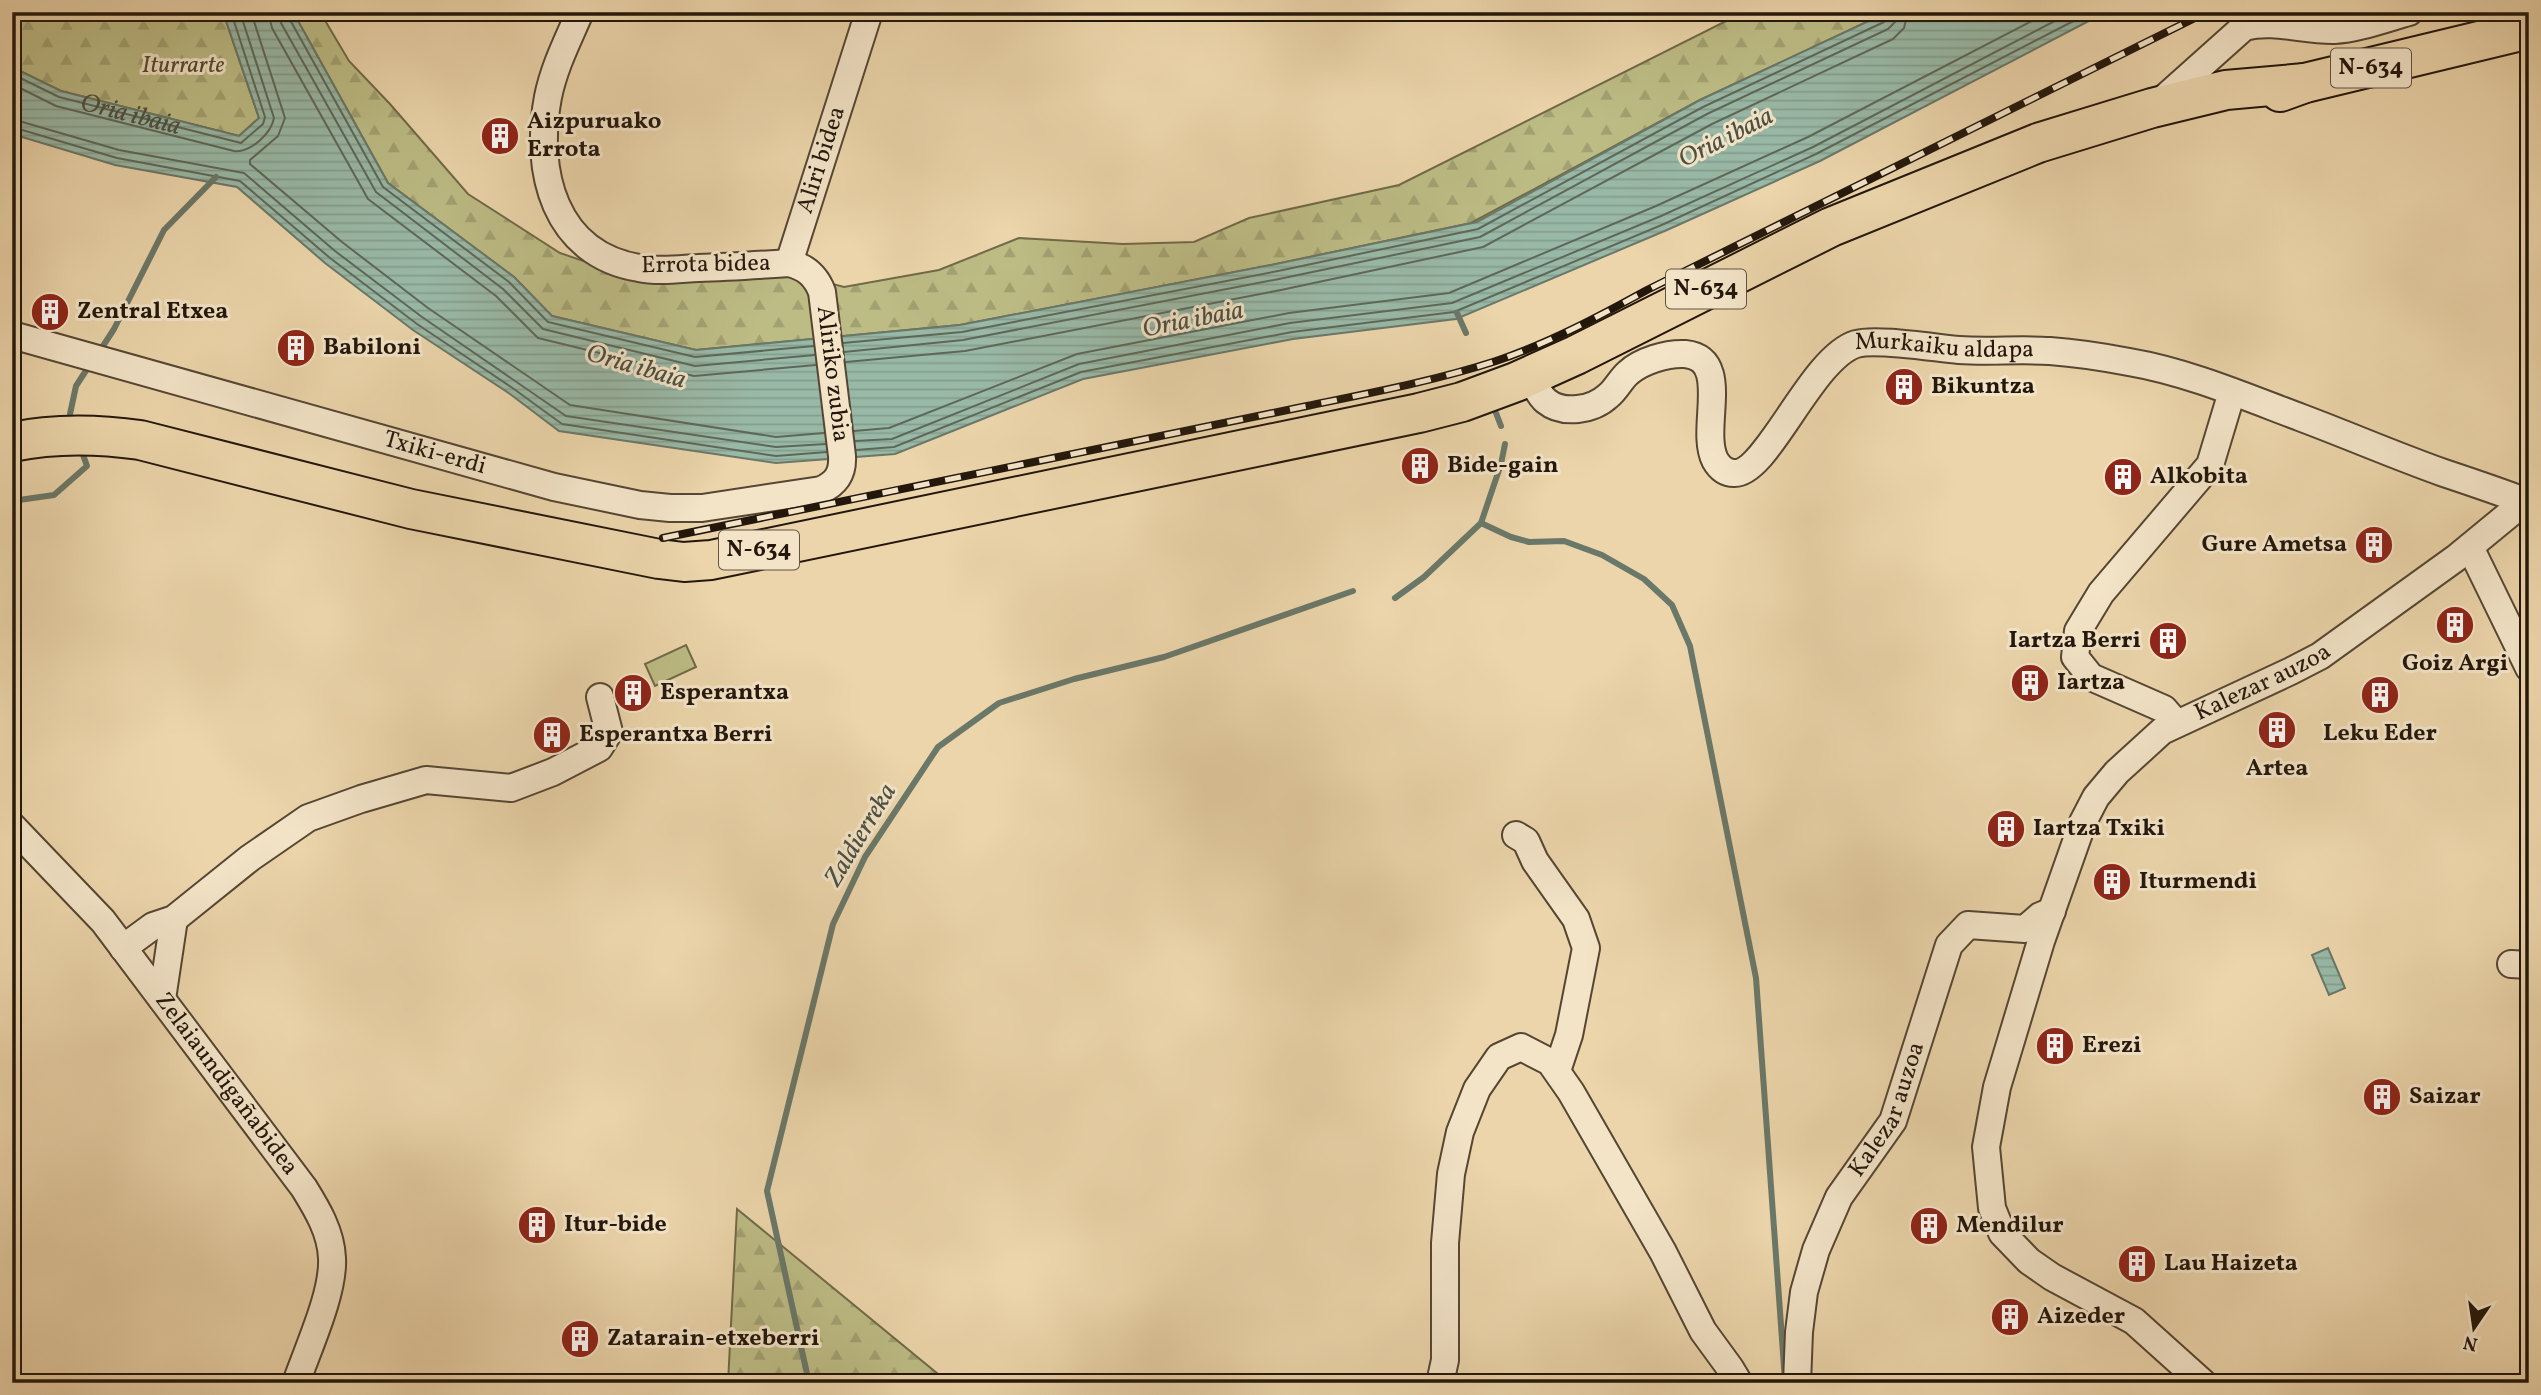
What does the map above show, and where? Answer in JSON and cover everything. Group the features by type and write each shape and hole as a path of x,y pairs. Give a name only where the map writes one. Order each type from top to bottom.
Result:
{"highway":[{"name":"N-634","path":"12,442 68,435 116,436 140,440 411,509 659,559 697,561 1419,413 1483,395 1576,355 1857,216 1924,191 2154,118 2210,103 2220,97 2240,70 2305,83 2529,29"}],"street":[{"name":"Errota bidea","path":"580,12 558,64 548,97 544,130 545,170 555,206 572,234 603,257 639,268 673,270 789,263"},
{"name":"Aliri bidea","path":"789,263 869,12"},
{"path":"2240,70 2244,27 2278,23 2337,30 2409,12"},
{"name":"Aliriko zubia","path":"789,263 811,273 822,292 842,456"},
{"name":"Txiki-erdi","path":"12,335 554,487 640,505 702,508 821,490 829,487 840,474 842,456"},
{"name":"Murkaiku aldapa","path":"1530,376 1543,399 1562,409 1574,409 1604,400 1628,373 1640,365 1670,355 1693,356 1706,366 1713,382 1710,449 1721,468 1738,473 1750,467 1762,455 1792,410 1833,359 1846,348 1862,342 1961,350 2076,353 2133,362 2232,392 2527,500"},
{"path":"2176,723 2164,709 2091,677 2075,657 2078,631 2101,593 2210,465 2232,392"},
{"name":"Kalezar auzoa","path":"2203,1383 2134,1321 2052,1277 2029,1261 2002,1233 1992,1208 1986,1147 1997,1087 2083,822 2096,797 2140,748 2162,731 2320,656 2369,623 2470,547 2527,500"},
{"path":"2470,547 2529,668"},
{"path":"123,948 153,926 174,919 250,858 308,818 426,780 510,788 553,772 598,748 609,732 600,697"},
{"name":"Zelaiaundigañabidea","path":"12,826 103,921 304,1188 323,1219 332,1256 330,1284 296,1383"},
{"path":"1516,835 1526,841 1535,861 1576,919 1586,948 1569,1035 1557,1071"},
{"name":"Kalezar auzoa","path":"1797,1383 1804,1292 1816,1250 1839,1196 1893,1121 1949,945 1968,925 2025,929 2040,916 2052,911"},
{"path":"162,999 174,919"},
{"path":"1440,1383 1445,1360 1445,1243 1451,1174 1460,1132 1478,1089 1499,1057 1521,1047 1550,1062 1557,1071 1638,1208 1703,1331 1739,1383"}],"green space":[{"name":"Iturrarte","path":"12,12 223,12 259,118 239,136 61,91 12,67"},
{"path":"293,12 320,12 349,61 468,194 560,253 636,279 795,274 844,287 939,270 1019,238 1123,244 1194,242 1249,218 1399,185 1744,12 1888,12 1700,100 1471,223 960,325 696,350 552,316 514,277 388,183"},
{"path":"686,645 696,667 655,686 645,664"},
{"path":"737,1209 949,1383 728,1383"}],"water":[{"name":"Oria ibaia","path":"223,12 293,12 388,183 514,277 552,316 696,350 960,325 1477,222 1700,100 1888,12 2106,12 1820,161 1667,230 1456,319 1293,339 1083,379 895,454 776,463 559,431 510,394 413,330 325,263 237,187 115,165 12,134 12,67 61,91 239,136 259,118"},
{"path":"2328,948 2345,988 2329,995 2312,955"}],"waterway":[{"path":"103,346 164,230 216,177"},
{"path":"1457,313 1466,333"},
{"path":"70,414 76,386 87,369"},
{"path":"1496,413 1501,426"},
{"path":"1395,598 1424,577 1481,523 1505,444"},
{"path":"12,501 54,495 87,466 82,452"},
{"path":"1481,523 1529,542 1564,541 1602,555 1644,579 1672,605 1690,646 1756,978 1785,1381"},
{"name":"Zaldierreka","path":"809,1383 767,1191 833,924 865,857 938,747 999,703 1074,679 1164,657 1353,591"}],"railway":[{"path":"663,538 1378,391 1496,361 1573,329 2207,12"}],"place":[{"name":"Aizpuruako Errota","path":"500,136"},
{"name":"Zentral Etxea","path":"50,312"},
{"name":"Babiloni","path":"296,348"},
{"name":"Bikuntza","path":"1904,387"},
{"name":"Bide-gain","path":"1420,466"},
{"name":"Alkobita","path":"2123,477"},
{"name":"Gure Ametsa","path":"2374,545"},
{"name":"Goiz Argi","path":"2455,625"},
{"name":"Iartza Berri","path":"2168,641"},
{"name":"Iartza","path":"2030,683"},
{"name":"Esperantxa","path":"633,693"},
{"name":"Leku Eder","path":"2380,695"},
{"name":"Artea","path":"2277,730"},
{"name":"Esperantxa Berri","path":"552,735"},
{"name":"Iartza Txiki","path":"2006,829"},
{"name":"Iturmendi","path":"2112,882"},
{"name":"Erezi","path":"2055,1046"},
{"name":"Saizar","path":"2382,1097"},
{"name":"Itur-bide","path":"537,1225"},
{"name":"Mendilur","path":"1929,1226"},
{"name":"Lau Haizeta","path":"2137,1264"},
{"name":"Aizeder","path":"2010,1317"},
{"name":"Zatarain-etxeberri","path":"580,1339"}]}
